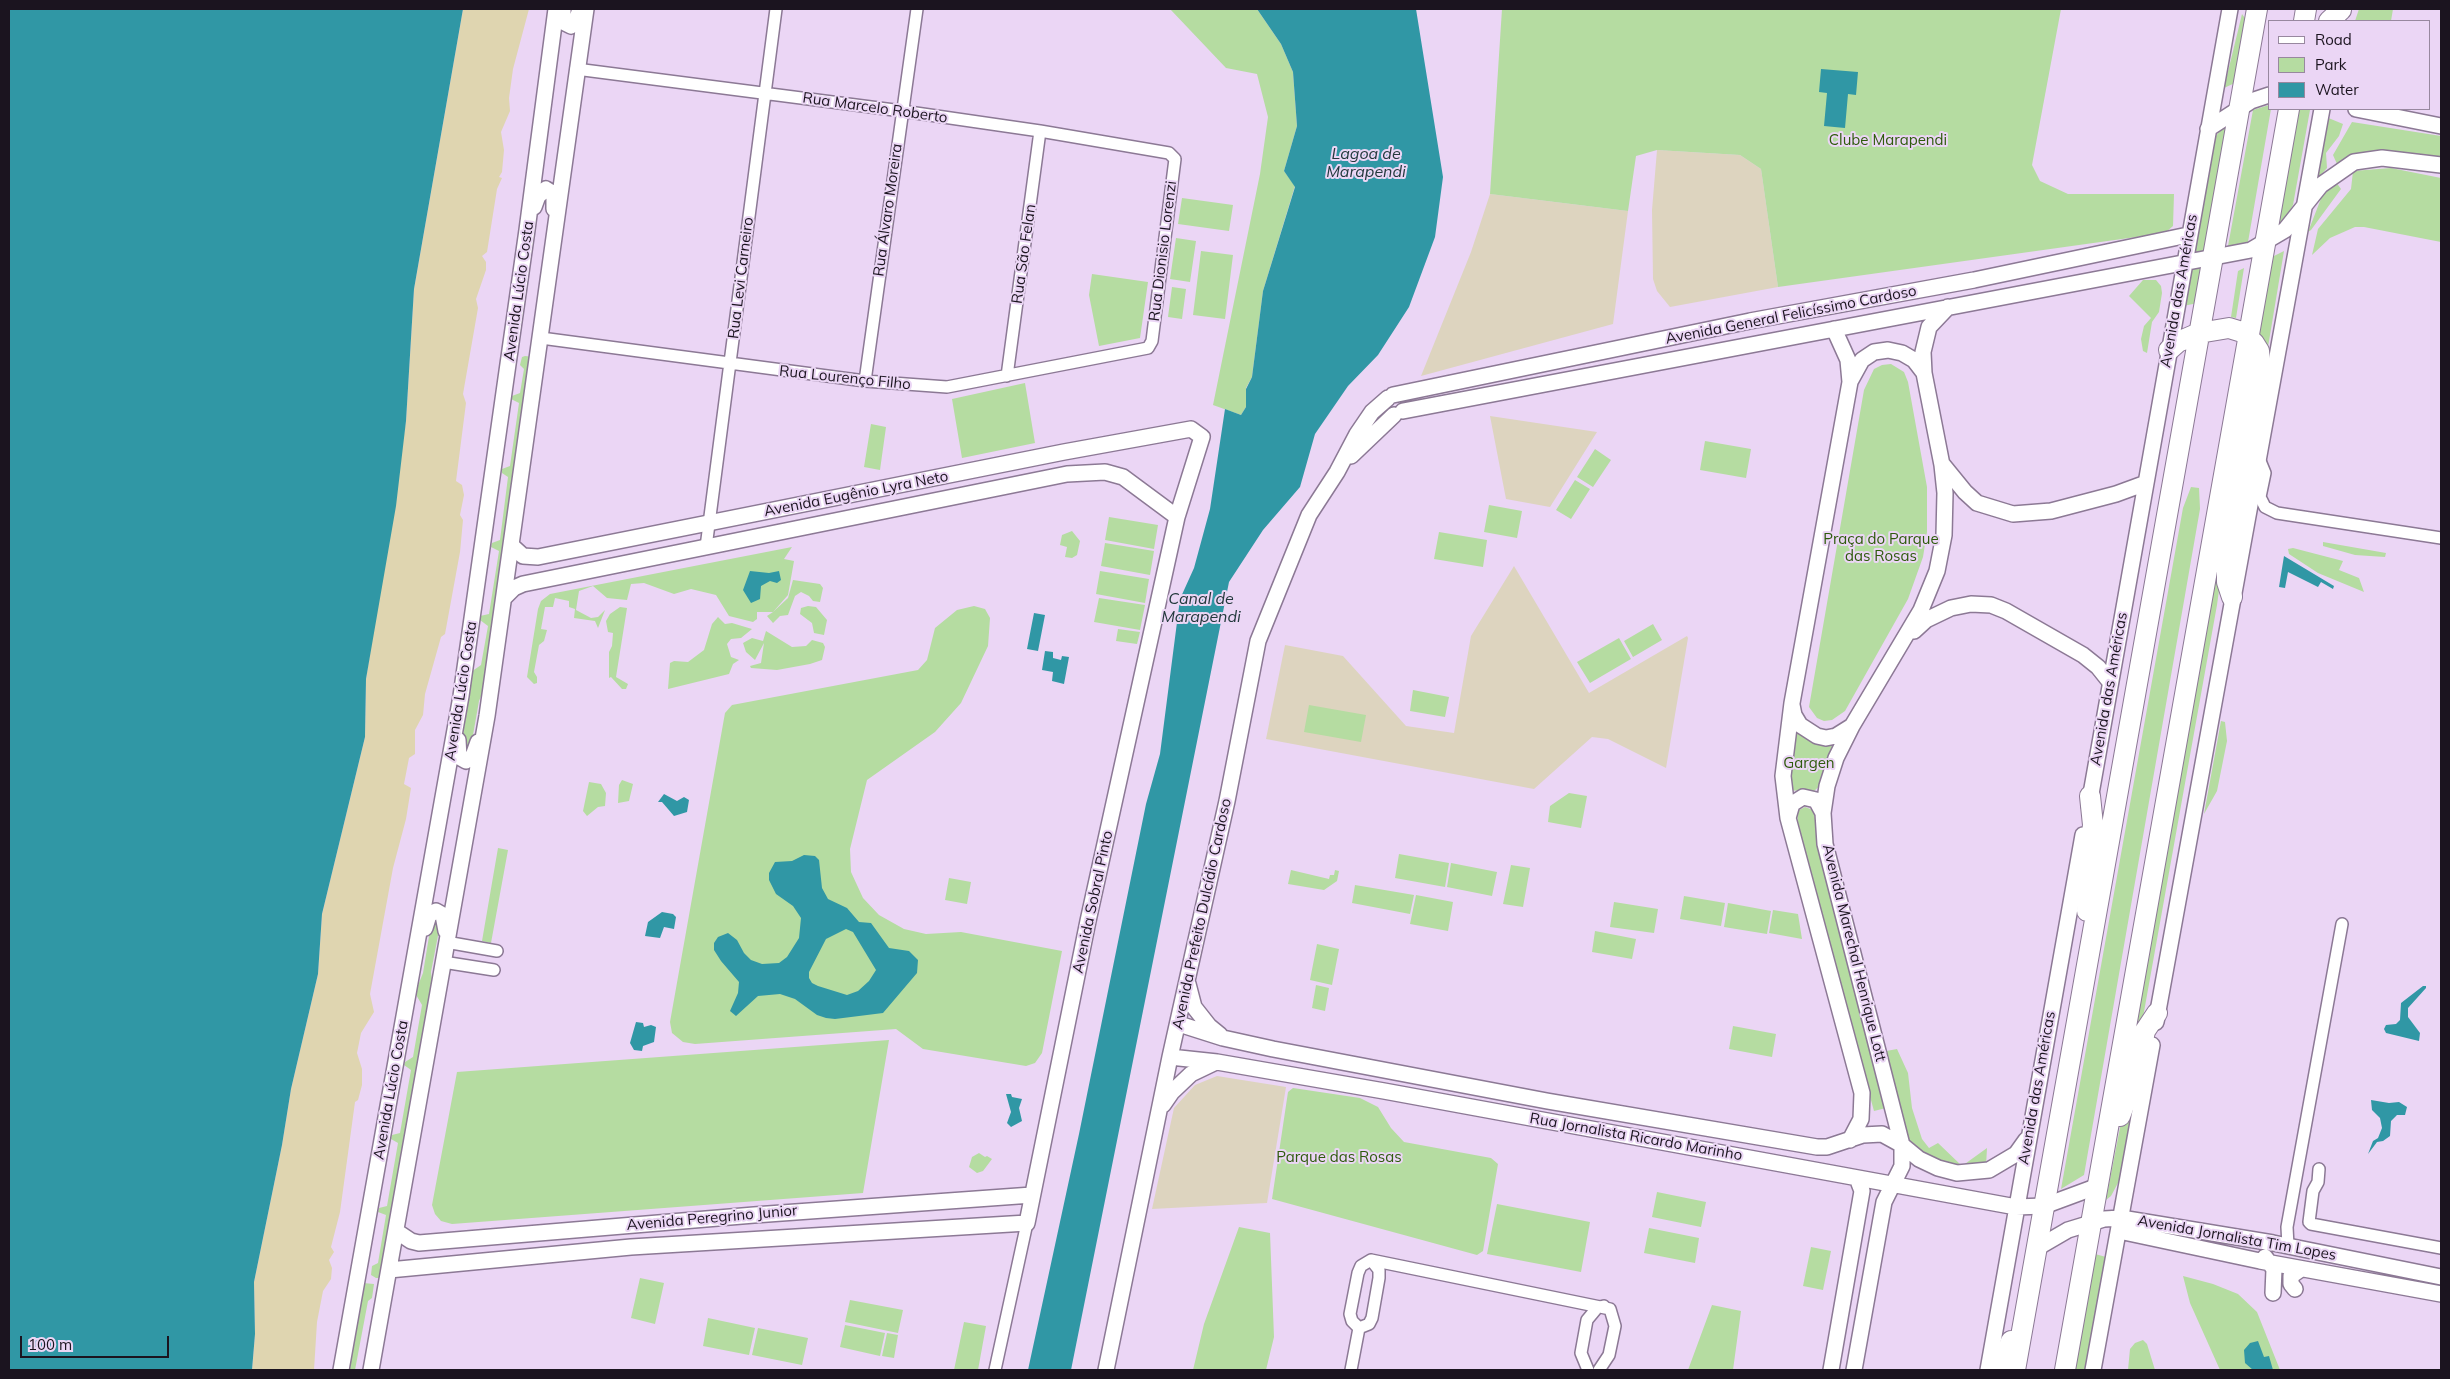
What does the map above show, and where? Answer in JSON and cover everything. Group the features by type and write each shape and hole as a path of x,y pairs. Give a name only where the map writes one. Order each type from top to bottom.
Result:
{"highway":[{"name":"Avenida das Américas","path":"2015,1370 2089,962 2212,257 2258,14"},
{"path":"2065,1370 2289,110"},
{"path":"2168,350 2178,342 2199,333 2229,328 2238,330 2248,337 2257,346 2260,356 2227,568 2227,582 2232,597"},
{"path":"2089,962 2083,945 2093,825 2090,796"},
{"path":"2099,1180 2112,1154 2122,1108 2137,1070 2145,1031 2158,1013"},
{"path":"2000,1370 2013,1332 2026,1312"}],"street":[{"name":"Avenida Lúcio Costa","path":"341,1370 461,696 527,230 556,9"},
{"path":"563,9 563,19 565,23 571,26 576,21 580,9"},
{"name":"Avenida Lúcio Costa","path":"371,1370 487,716 506,597 576,69 586,9"},
{"name":"Rua Levi Carneiro","path":"706,547 776,9"},
{"name":"Rua Álvaro Moreira","path":"865,381 917,9"},
{"name":"Avenida das Américas","path":"1988,1370 2146,483 2183,263 2230,9"},
{"name":"Rua Marcelo Roberto","path":"576,69 902,111 1040,131 1172,155"},
{"path":"2208,129 2251,101 2268,95"},
{"path":"2093,1370 2302,208 2322,110"},
{"path":"2364,110 2441,126"},
{"name":"Rua São Felan","path":"1007,376 1040,131"},
{"name":"Rua Dionisio Lorenzi","path":"1148,348 1152,341 1175,159 1172,155"},
{"name":"Avenida General Felicíssimo Cardoso","path":"1398,413 2252,250 2265,244 2289,226 2321,185 2354,162 2382,158 2441,165"},
{"path":"527,230 538,196 546,189 554,194 554,235"},
{"name":"Avenida General Felicíssimo Cardoso","path":"1390,397 1528,367 1974,280 2188,235"},
{"path":"1974,280 1982,283 1985,288 1980,301"},
{"name":"Avenida Marechal Henrique Lott","path":"1854,1370 1884,1202 1902,1166 1902,1145 1825,844 1823,813 1836,758 1852,726 1907,637 1927,597 1941,553 1946,506 1942,465 1924,373 1923,352 1929,327 1948,307"},
{"path":"1762,320 1759,324 1758,335 1766,342"},
{"name":"Avenida Marechal Henrique Lott","path":"1834,329 1848,360 1850,382 1792,703 1782,776 1788,818 1862,1093 1861,1119 1850,1140"},
{"name":"Rua Lourenço Filho","path":"541,338 865,381 932,387 1007,376 1148,348"},
{"path":"1618,349 1624,352 1627,358 1627,365 1622,369"},
{"path":"1850,382 1862,360 1874,352 1888,350 1902,352 1914,360 1924,373"},
{"path":"1528,367 1524,372 1524,380 1528,386 1534,386"},
{"path":"1390,397 1402,399 1404,405 1398,413 1362,443 1337,472 1357,434 1372,412 1390,397"},
{"name":"Avenida Eugênio Lyra Neto","path":"512,546 523,556 538,557 1064,452 1191,429 1202,437"},
{"name":"Avenida Sobral Pinto","path":"995,1370 1090,912 1177,517 1202,437"},
{"path":"1064,452 1069,462 1067,474"},
{"path":"2258,456 2265,473 2260,497 2266,507 2277,513 2441,538"},
{"path":"1942,465 1977,503 2013,514 2035,514 2062,508 2116,494 2146,483"},
{"name":"Avenida Eugênio Lyra Neto","path":"506,597 514,588 523,584 1067,474 1105,472 1123,477 1177,517"},
{"name":"Avenida Prefeito Dulcídio Cardoso","path":"1106,1370 1170,1057 1179,1024 1227,801 1258,641 1309,515 1337,472"},
{"path":"877,490 882,512"},
{"path":"1907,637 1926,620 1951,608 1971,604 1991,605 2006,611 2083,655 2098,667 2110,682"},
{"path":"461,696 457,752 462,760 466,761 473,756 487,716"},
{"path":"1792,703 1794,715 1800,725 1817,736 1826,738 1836,736 1852,726"},
{"path":"1788,818 1792,804 1803,797 1816,800 1823,813"},
{"path":"414,964 429,916 436,911 441,912 445,918 446,942 497,951"},
{"path":"2273,1293 2274,1269 2277,1264 2290,1255 2287,1239 2342,924"},
{"path":"443,962 494,970"},
{"path":"1188,981 1194,1006 1209,1026 1223,1038"},
{"name":"Rua Jornalista Ricardo Marinho","path":"1179,1024 1223,1038 1273,1049 1547,1101 1817,1147 1827,1148 1863,1135 1882,1134 1902,1145 1919,1159 1938,1168 1970,1173 1990,1170 2011,1158 2021,1149 2029,1134"},
{"path":"1269,1072 1273,1049"},
{"path":"1852,1055 1859,1059 1868,1059 1877,1049"},
{"name":"Rua Jornalista Ricardo Marinho","path":"1170,1057 1217,1062 1384,1090 2016,1207 2044,1206 2099,1180"},
{"path":"1159,1110 1172,1092 1191,1074 1217,1062"},
{"path":"1384,1090 1388,1071"},
{"path":"1544,1120 1547,1101"},
{"path":"1716,1151 1712,1140 1720,1131"},
{"path":"2319,1169 2309,1222 2311,1224 2441,1248"},
{"path":"1831,1370 1862,1191 1856,1178"},
{"name":"Avenida Peregrino Junior","path":"396,1231 405,1238 419,1243 754,1215 1032,1195"},
{"path":"907,1204 908,1230"},
{"path":"1858,1220 1870,1214 1876,1217 1880,1224"},
{"path":"754,1215 755,1239"},
{"name":"Avenida Jornalista Tim Lopes","path":"2037,1248 2068,1230 2092,1222 2167,1233 2273,1243 2287,1239 2441,1277"},
{"name":"Avenida Peregrino Junior","path":"389,1270 631,1247 1026,1223"},
{"name":"Avenida Jornalista Tim Lopes","path":"2167,1233 2277,1264 2441,1294"},
{"path":"2273,1243 2268,1246 2264,1253 2277,1264"},
{"path":"1359,1328 1369,1324 1372,1318 1379,1270 1371,1260"},
{"path":"1359,1328 1352,1321 1352,1306 1361,1266 1371,1260 1604,1306 1610,1309 1614,1316 1615,1326 1609,1355 1599,1370"},
{"path":"2295,1289 2291,1284 2291,1276 2301,1269"},
{"path":"1588,1370 1581,1353 1587,1320 1597,1308 1604,1306"},
{"path":"1351,1370 1359,1328"}],"shaded area":[{"path":"1657,150 1740,155 1761,169 1778,287 1670,307 1657,291 1653,279 1652,210"},
{"path":"1490,194 1628,211 1613,324 1421,376 1471,252"},
{"path":"1490,416 1597,432 1550,507 1506,499"},
{"path":"1514,566 1589,693 1687,636 1666,768 1608,739 1592,737 1534,789 1266,739 1285,645 1343,656 1406,726 1454,733 1471,636"},
{"path":"1217,1076 1286,1087 1267,1203 1152,1209 1174,1108 1195,1085"}],"green space":[{"path":"1170,9 1257,9 1281,44 1293,72 1297,126 1284,171 1295,186 1263,291 1252,377 1246,388 1246,407 1241,415 1213,405 1260,174 1268,117 1257,74 1226,68"},
{"name":"Clube Marapendi","path":"1502,9 2061,9 2032,165 2040,181 2068,194 2174,194 2173,226 2165,233 1778,287 1761,169 1740,155 1657,150 1636,156 1628,211 1490,194"},
{"path":"2359,9 2393,9 2391,20 2355,20"},
{"path":"2242,14 2247,21 2237,82 2224,88"},
{"path":"2268,105 2268,110 2271,110 2248,242 2228,246 2253,110"},
{"path":"2293,110 2310,110 2293,205 2282,225 2272,230"},
{"path":"2326,117 2343,124 2339,136 2326,153 2327,168 2312,185"},
{"path":"2352,122 2441,136 2441,159 2343,162 2337,164 2333,155"},
{"path":"2224,126 2228,127 2207,251 2192,253 2215,137"},
{"path":"2391,168 2441,178 2441,242 2364,227 2355,227 2330,238 2312,255 2318,229 2351,189 2353,171"},
{"path":"2336,182 2341,189 2308,232 2322,196"},
{"path":"1182,198 1233,205 1229,231 1178,224"},
{"path":"1176,238 1196,241 1190,282 1170,279"},
{"path":"1201,251 1233,255 1225,319 1193,315"},
{"path":"2284,251 2267,353 2254,333 2268,259"},
{"path":"2190,265 2204,268 2198,303 2183,306"},
{"path":"2244,268 2236,318 2231,317 2238,271"},
{"path":"1092,274 1148,282 1140,338 1099,346 1089,295"},
{"path":"2143,280 2156,280 2161,286 2162,293 2159,312 2152,322 2147,353 2143,351 2141,339 2144,326 2151,318 2129,296"},
{"path":"1172,287 1186,289 1182,319 1168,317"},
{"path":"2251,355 2217,605 2135,1062 2124,1087"},
{"path":"522,357 533,357 486,684 479,701 470,752 467,755 460,750 470,694 471,672 481,665 488,626 480,620 480,616 489,614 499,551 491,547 492,543 500,540 508,477 502,473 502,469 510,466 519,403 511,399 512,396 520,393 524,369 520,365"},
{"name":"Praça do Parque das Rosas","path":"1891,364 1904,372 1908,382 1927,487 1927,532 1923,557 1908,599 1845,711 1832,720 1824,721 1817,718 1809,707 1864,390 1874,369 1882,365"},
{"path":"1025,383 1035,443 962,458 952,399"},
{"path":"871,424 886,427 880,470 864,467"},
{"path":"1705,441 1751,449 1746,478 1700,470"},
{"path":"1595,449 1611,460 1593,487 1577,477"},
{"path":"1575,480 1590,489 1571,519 1556,510"},
{"path":"2191,487 2199,488 2200,509 2084,1175 2061,1189 2183,508"},
{"path":"1489,505 1522,511 1517,538 1484,532"},
{"path":"1109,517 1158,525 1154,549 1105,540"},
{"path":"1072,531 1080,541 1077,555 1072,558 1065,557 1067,547 1060,545 1062,535"},
{"path":"1439,532 1487,540 1483,567 1434,559"},
{"path":"2323,542 2386,553 2385,557 2355,555 2323,546"},
{"path":"1105,543 1154,551 1150,575 1101,566"},
{"path":"792,547 784,559 794,561 788,595 773,612 757,612 757,619 753,622 729,616 716,595 691,589 674,594 644,583 631,584 627,600 607,598 593,586 579,591 576,610 591,618 598,617 605,610 598,628 595,621 574,618 575,609 569,607 569,601 555,598 553,607 545,607 541,629 547,630 544,641 539,645 534,672 537,677 537,683 534,684 527,677 538,609 541,601 550,594"},
{"path":"2293,548 2343,561 2339,570 2359,578 2364,592 2318,573 2289,554 2288,549"},
{"path":"1100,571 1149,579 1145,603 1096,594"},
{"path":"793,580 820,584 823,588 820,602 813,601 809,596 801,592 795,596 788,615 780,616 773,623 767,616 788,598"},
{"path":"1099,598 1145,605 1140,630 1094,622"},
{"path":"808,606 816,607 827,620 824,635 814,633 812,623 800,614 801,608"},
{"path":"974,606 985,609 990,618 988,646 961,703 935,732 867,780 850,849 851,872 863,898 879,915 904,929 926,934 961,932 1062,951 1042,1053 1035,1063 1026,1066 923,1049 896,1029 695,1044 683,1042 672,1033 670,1022 725,713 732,705 918,670 927,660 935,628 957,610"},
{"path":"620,607 627,608 616,677 628,684 626,689 622,689 611,677 609,678 609,652 612,646 613,633 608,632 606,621 610,614"},
{"path":"718,617 725,624 732,623 752,629 741,638 731,639 727,644 731,657 739,660 733,664 729,674 668,689 670,663 674,661 688,662 704,650 712,624"},
{"path":"1653,624 1662,640 1633,657 1624,641"},
{"path":"1118,629 1140,632 1137,644 1116,641"},
{"path":"766,631 792,647 806,646 812,640 823,643 825,647 822,660 777,670 751,668 750,666 761,663 764,643 755,660 746,652 743,643 752,638 763,641"},
{"path":"1619,638 1631,659 1590,683 1577,662"},
{"path":"1413,690 1449,697 1445,717 1410,711"},
{"path":"1309,705 1366,715 1361,742 1304,732"},
{"path":"2221,721 2225,722 2227,741 2217,791 2204,814"},
{"name":"Gargen","path":"1793,723 1807,739 1824,745 1837,744 1826,780 1813,792 1788,790"},
{"path":"622,780 633,784 629,801 618,803 619,785"},
{"path":"589,782 601,784 606,793 605,806 598,807 587,816 583,811"},
{"path":"1569,793 1587,796 1581,828 1548,822 1550,806"},
{"path":"1805,807 1813,810 1886,1108 1874,1111 1799,839 1797,811"},
{"path":"498,848 508,850 491,943 482,941"},
{"path":"1399,854 1449,863 1445,887 1395,878"},
{"path":"1451,863 1497,872 1492,896 1447,887"},
{"path":"1511,865 1530,868 1523,907 1503,904"},
{"path":"1291,870 1329,879 1330,875 1334,875 1335,870 1339,871 1337,881 1324,890 1288,884"},
{"path":"949,878 971,882 967,904 945,900"},
{"path":"1355,885 1414,895 1410,914 1352,903"},
{"path":"1416,895 1453,902 1448,931 1410,924"},
{"path":"1684,896 1725,903 1721,926 1680,919"},
{"path":"1614,902 1658,909 1654,933 1610,927"},
{"path":"1728,903 1771,911 1767,934 1724,927"},
{"path":"1773,910 1798,914 1802,939 1769,933"},
{"path":"432,918 441,920 431,972 433,988 381,1278 376,1278 371,1275 372,1266 378,1263 386,1215 378,1212 379,1208 387,1206 398,1143 391,1139 392,1135 400,1133 411,1070 404,1065 405,1062 413,1057 422,1005 415,993 423,973"},
{"path":"1595,931 1636,939 1632,959 1592,952"},
{"path":"1317,944 1339,949 1332,985 1310,980"},
{"path":"1316,985 1329,988 1325,1011 1312,1008"},
{"path":"1733,1026 1776,1034 1772,1057 1729,1049"},
{"path":"889,1040 863,1193 452,1224 441,1221 435,1214 432,1205 457,1072"},
{"path":"1897,1049 1908,1073 1912,1108 1922,1139 1929,1148 1938,1143 1962,1166 1987,1148 1986,1166 1969,1170 1939,1164 1908,1143 1881,1052"},
{"name":"Parque das Rosas","path":"1293,1088 1360,1098 1378,1107 1391,1128 1404,1142 1491,1158 1498,1164 1483,1251 1477,1255 1272,1199 1288,1092"},
{"path":"2135,1095 2119,1181 2111,1196 2106,1200 2123,1112"},
{"path":"979,1153 992,1159 983,1171 977,1173 969,1167 972,1157"},
{"path":"1657,1192 1706,1202 1701,1227 1652,1217"},
{"path":"1497,1204 1590,1222 1581,1272 1487,1254"},
{"path":"1239,1227 1270,1233 1274,1337 1266,1370 1193,1370 1204,1324"},
{"path":"1649,1228 1699,1238 1695,1263 1644,1253"},
{"path":"1811,1247 1831,1251 1823,1290 1803,1286"},
{"path":"2095,1254 2106,1257 2086,1370 2075,1370"},
{"path":"2183,1276 2213,1284 2238,1294 2257,1312 2280,1370 2220,1370 2190,1303"},
{"path":"640,1278 664,1283 655,1324 631,1318"},
{"path":"363,1283 374,1284 372,1298 368,1301 355,1370 348,1370"},
{"path":"850,1300 903,1310 898,1333 845,1322"},
{"path":"1712,1305 1741,1311 1733,1370 1688,1370"},
{"path":"708,1318 755,1328 749,1355 703,1346"},
{"path":"964,1322 986,1326 978,1370 954,1370"},
{"path":"845,1325 885,1333 880,1356 840,1347"},
{"path":"758,1328 808,1338 802,1365 752,1355"},
{"path":"887,1333 898,1335 894,1358 882,1356"},
{"path":"2143,1340 2147,1344 2155,1370 2128,1370 2130,1349 2135,1343"}],"sand":[{"path":"463,9 529,9 513,69 509,98 510,111 501,132 504,150 502,172 499,177 502,178 497,189 487,252 482,256 486,262 486,270 476,299 478,308 463,394 466,403 456,481 462,485 464,495 460,515 463,520 460,552 445,634 441,637 425,694 423,715 415,730 415,754 409,758 404,784 411,788 406,819 393,868 370,994 374,1012 361,1033 357,1053 362,1069 362,1085 358,1100 355,1102 340,1212 331,1247 334,1252 329,1260 332,1268 331,1279 323,1291 317,1322 314,1370 252,1370 255,1334 254,1282 282,1145 291,1089 318,974 322,914 365,737 366,679 406,421 414,289"}],"water":[{"path":"9,9 463,9 414,289 406,421 396,506 366,679 365,737 322,914 318,974 291,1089 282,1145 254,1282 255,1334 252,1370 9,1370"},
{"name":"Lagoa de Marapendi","path":"1257,9 1416,9 1443,177 1435,237 1409,307 1378,355 1348,386 1315,434 1300,487 1263,530 1229,582 1071,1370 1028,1370 1079,1134 1146,804 1160,754 1180,599 1194,568 1210,509 1225,409 1241,415 1246,407 1246,389 1252,377 1263,291 1295,187 1284,171 1297,126 1293,72 1281,44"},
{"path":"1821,69 1858,72 1856,95 1848,94 1845,128 1824,126 1827,93 1819,92"},
{"path":"2284,556 2334,586 2333,589 2321,582 2318,587 2288,572 2285,588 2279,587"},
{"path":"750,571 769,573 779,571 781,580 777,583 770,581 761,586 760,599 751,603 743,590"},
{"path":"1034,613 1045,615 1038,651 1027,649"},
{"path":"1045,651 1053,652 1053,658 1061,660 1062,656 1069,657 1064,684 1052,681 1053,672 1042,670"},
{"path":"664,794 677,801 684,797 689,800 687,812 674,816 662,802 658,802"},
{"path":"804,855 815,856 819,860 822,888 828,899 847,908 859,922 871,923 889,948 909,951 918,960 917,973 883,1013 835,1019 826,1018 817,1015 795,999 780,994 758,996 736,1016 730,1011 738,993 739,982 721,961 714,950 714,943 718,937 728,933 737,940 744,953 751,960 762,964 779,963 787,957 799,938 801,918 793,906 776,894 769,880 769,873 775,862 792,861","holes":["846,929 853,932 876,970 869,981 858,991 847,995 812,983 809,978 809,972 826,939"]},
{"path":"662,912 673,914 676,917 674,929 664,927 660,938 645,936 648,922"},
{"path":"2423,986 2426,986 2426,988 2408,1008 2408,1017 2420,1033 2419,1041 2386,1033 2384,1029 2386,1025 2396,1024 2400,1020 2401,1003"},
{"path":"636,1022 643,1023 644,1027 651,1025 656,1027 654,1042 643,1046 642,1051 634,1050 630,1043"},
{"path":"1006,1094 1022,1099 1019,1108 1022,1121 1011,1127 1007,1123 1011,1112"},
{"path":"2371,1100 2389,1103 2399,1102 2407,1107 2405,1115 2397,1115 2391,1121 2390,1136 2383,1141 2377,1142 2368,1154 2373,1141 2378,1138 2382,1128 2380,1118 2372,1110"},
{"path":"2258,1341 2264,1357 2269,1356 2273,1370 2253,1370 2245,1363 2244,1350 2250,1343"}],"water label":[{"name":"Canal de Marapendi","path":"1201,608"}]}
